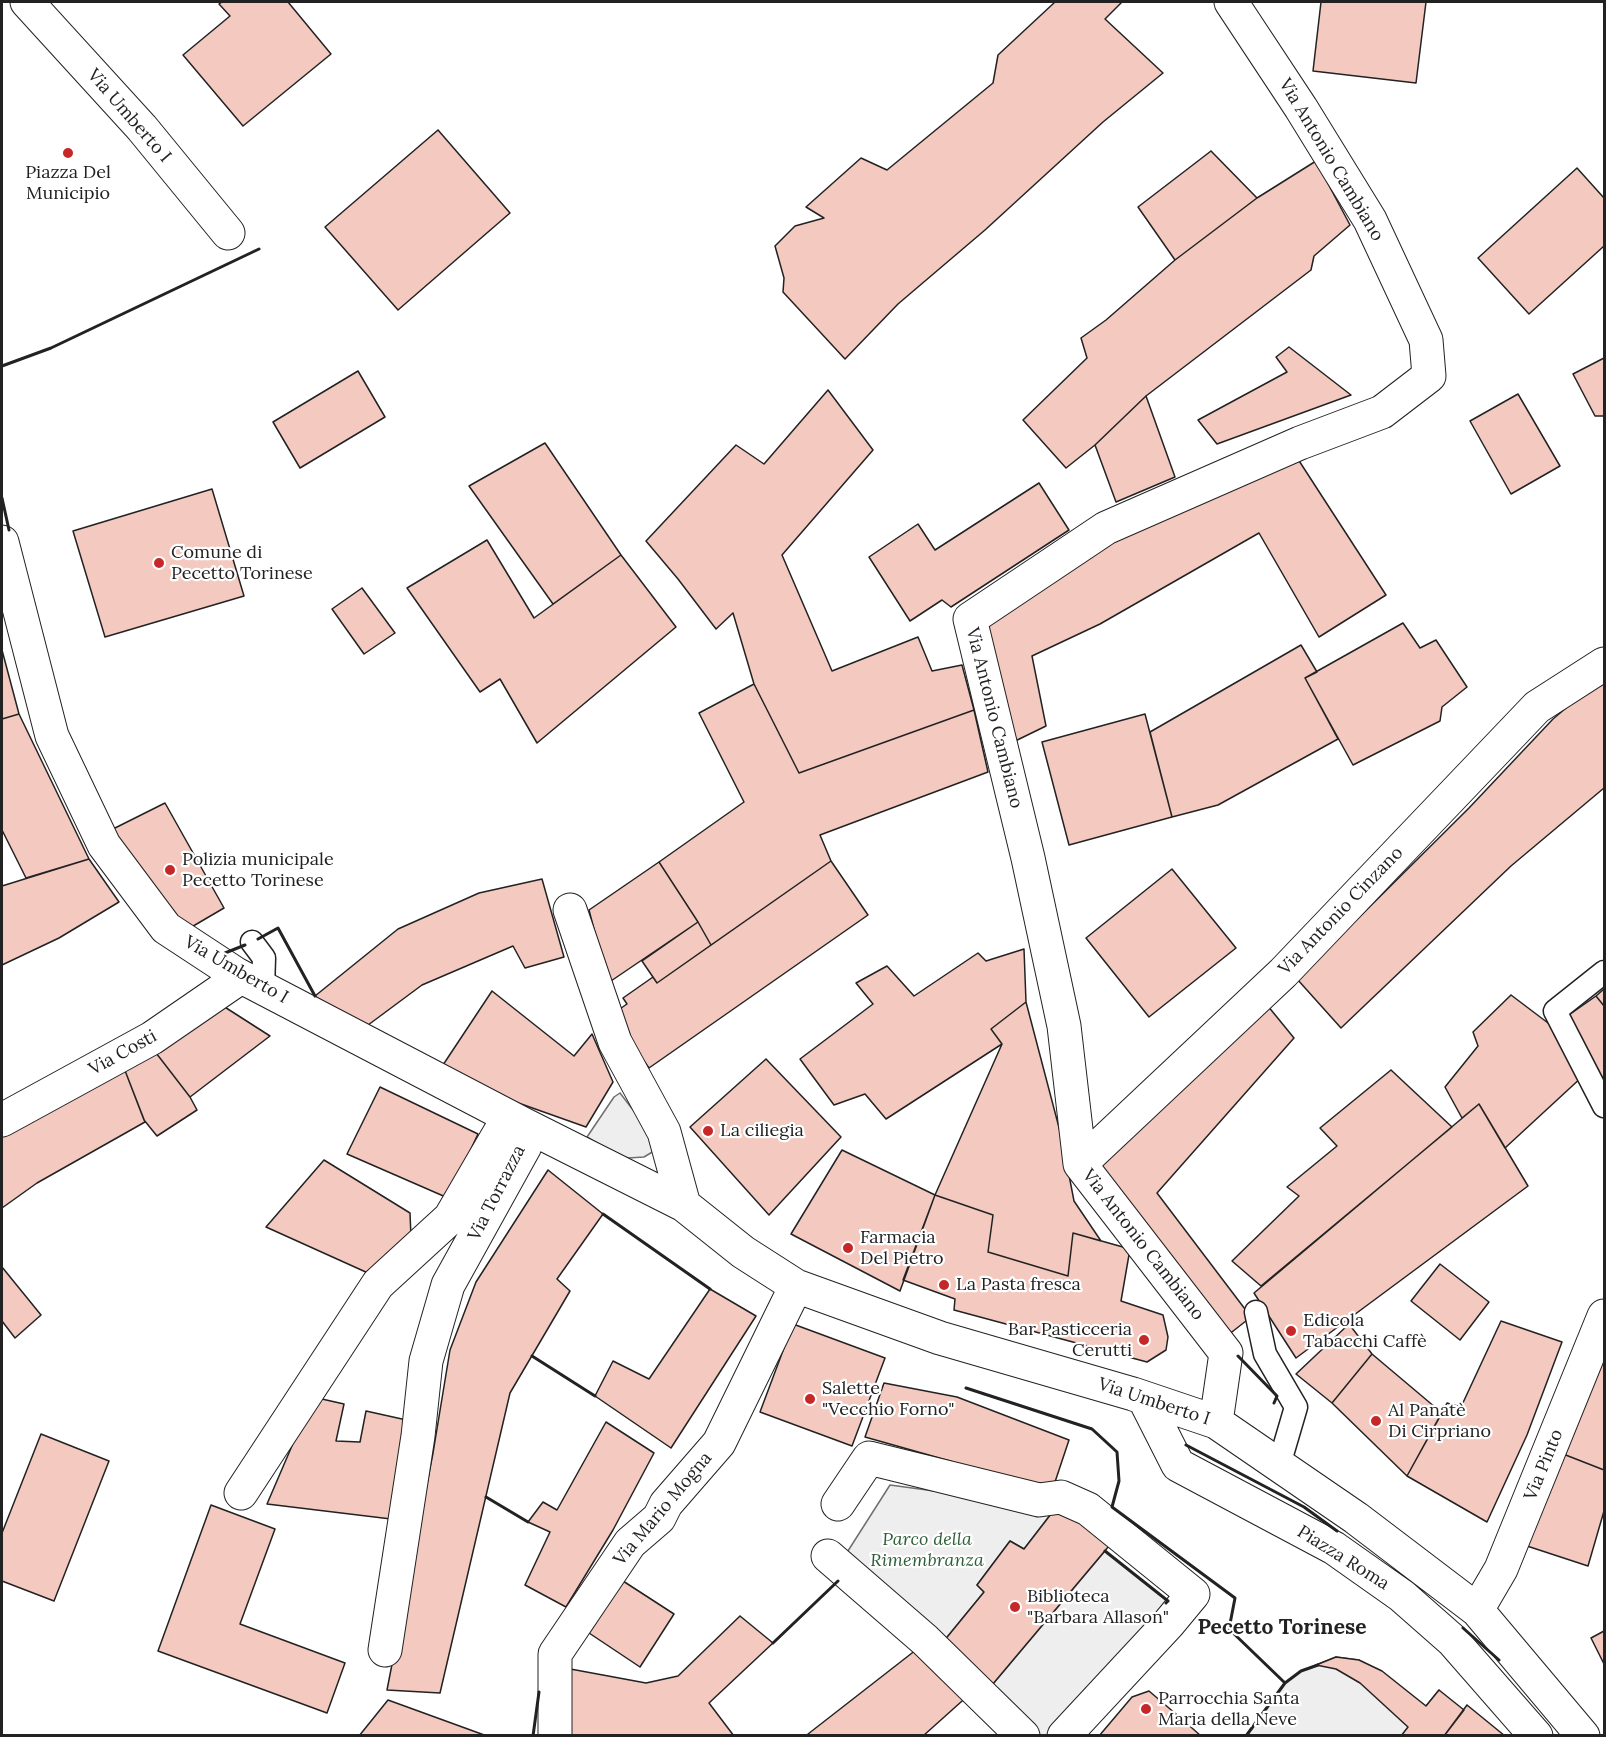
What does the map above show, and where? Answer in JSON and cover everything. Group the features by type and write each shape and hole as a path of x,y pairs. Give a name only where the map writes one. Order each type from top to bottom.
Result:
{"street":[{"name":"Via Umberto I","path":"27,2 141,128 228,233"},
{"name":"Via Antonio Cambiano","path":"1216,1422 1226,1353 1080,1164 1064,1026 1028,858 970,620 1106,528 1300,443 1382,412 1429,376 1426,340 1370,220 1301,108 1231,2"},
{"name":"Via Umberto I","path":"2,542 52,736 104,846 166,928 249,981 523,1124 684,1204 743,1252 796,1286 940,1338 1144,1398 1216,1422 1356,1518 1477,1610 1583,1736"},
{"name":"Via Antonio Cinzano","path":"1080,1164 1283,974 1537,707 1605,664"},
{"path":"570,910 615,1042 663,1132 684,1204"},
{"name":"Via Costi","path":"2,1120 152,1038 232,983 249,981"},
{"name":"Via Torrazza","path":"241,1493 378,1284 450,1218 500,1132 523,1124 525,1146 448,1285 426,1361 418,1436 385,1650"},
{"name":"Via Mario Mogna","path":"555,1736 555,1654 630,1543 659,1518 666,1504 719,1443 796,1286"},
{"name":"Via Pinto","path":"1477,1610 1501,1569 1605,1316"},
{"name":"Piazza Roma","path":"1144,1398 1178,1466 1334,1548 1402,1596 1452,1640 1536,1736"},
{"path":"838,1504 869,1458 1039,1500 1061,1497 1088,1509 1193,1594 1064,1736"},
{"path":"828,1556 925,1640 1023,1736"}],"lane":[{"path":"249,981 264,958 252,942"},
{"path":"1605,972 1555,1011 1605,1106"},
{"path":"1256,1312 1265,1354 1296,1407 1279,1465"}],"green space":[{"path":"620,1093 643,1123 654,1151 644,1157 628,1158 613,1153 587,1137 614,1097"},
{"name":"Parco della Rimembranza","path":"890,1485 1031,1504 1061,1501 1024,1549 1010,1541 977,1585 984,1592 939,1647 846,1554"},
{"path":"1105,1551 1168,1601 1051,1735 1039,1735 987,1691"},
{"path":"1336,1657 1359,1660 1426,1706 1439,1690 1444,1735 1246,1736 1285,1683 1301,1671"}],"building":[{"path":"222,2 288,2 331,54 243,126 183,55 230,16 219,4"},
{"path":"1055,2 1122,2 1105,19 1163,73 1103,122 985,230 898,304 845,359 783,292 784,278 775,246 795,226 824,218 806,207 861,158 887,170 993,83 998,55"},
{"path":"1321,2 1426,2 1416,83 1313,71"},
{"path":"438,130 510,213 398,310 325,227"},
{"path":"1211,151 1257,198 1175,260 1138,207"},
{"path":"1316,161 1350,225 1314,256 1311,270 1146,396 1095,445 1066,468 1023,420 1087,358 1081,338 1106,320 1175,260 1257,198"},
{"path":"1577,168 1604,198 1604,246 1529,314 1478,258"},
{"path":"1289,347 1351,395 1217,444 1198,420 1287,372 1276,357"},
{"path":"1604,358 1604,416 1595,416 1573,374"},
{"path":"358,371 385,417 300,468 273,422"},
{"path":"828,390 873,450 782,555 832,671 918,637 932,671 962,665 974,710 799,773 754,684 733,613 716,629 646,541 736,445 764,464"},
{"path":"1518,394 1560,466 1511,494 1470,421"},
{"path":"1146,396 1175,477 1116,502 1095,445"},
{"path":"545,443 621,555 553,604 469,486"},
{"path":"1294,453 1386,595 1319,637 1259,533 1100,624 1032,656 1046,726 1007,745 976,619 1202,493"},
{"path":"1039,483 1069,530 951,607 942,600 910,621 869,557 918,524 935,550"},
{"name":"Comune di Pecetto Torinese","path":"212,489 244,596 105,637 73,531"},
{"path":"487,540 534,618 621,555 676,627 537,743 500,679 480,692 407,588"},
{"path":"362,588 395,633 364,654 332,609"},
{"path":"1403,623 1420,648 1436,640 1467,687 1442,707 1440,721 1353,765 1305,678"},
{"path":"1301,645 1317,672 1305,678 1338,739 1218,805 1172,817 1150,732"},
{"path":"2,650 19,714 2,719"},
{"path":"1604,676 1604,788 1511,866 1341,1028 1297,979 1469,808 1553,719"},
{"path":"754,684 799,773 974,710 988,772 820,835 831,861 711,945 659,862 744,802 699,713"},
{"path":"19,714 89,859 26,878 2,830 2,719"},
{"path":"1145,714 1172,817 1069,845 1042,742"},
{"name":"Polizia municipale Pecetto Torinese","path":"165,803 224,908 183,932 109,831"},
{"path":"89,859 119,902 59,938 2,965 2,886"},
{"path":"831,861 868,915 649,1068 611,1015 627,1004 623,998 653,977 657,983"},
{"path":"659,862 698,922 608,983 589,910"},
{"path":"1172,869 1236,948 1149,1017 1086,938"},
{"path":"542,879 564,957 525,968 513,946 422,985 360,1031 315,996 398,929 479,893"},
{"path":"698,922 711,945 657,983 642,961"},
{"path":"1024,949 1026,1002 991,1029 1002,1044 886,1119 865,1094 834,1105 800,1059 873,1004 856,983 887,966 914,996 978,953 986,961"},
{"path":"1604,989 1604,1006 1596,996"},
{"path":"492,991 574,1056 592,1034 613,1082 586,1127 493,1094 439,1071"},
{"path":"1511,995 1556,1029 1583,1076 1505,1148 1479,1104 1462,1118 1445,1087 1478,1046 1473,1032"},
{"path":"1596,996 1604,1006 1604,1086 1566,1017"},
{"path":"1263,1000 1294,1038 1157,1193 1251,1317 1223,1339 1089,1165"},
{"path":"1026,1002 1062,1139 1074,1201 1101,1241 1073,1233 1068,1276 988,1252 993,1215 935,1195 1002,1044 991,1029"},
{"path":"220,1004 270,1036 190,1097 153,1049"},
{"path":"153,1049 190,1097 197,1110 157,1136 144,1120 124,1068"},
{"path":"766,1059 841,1137 769,1215 690,1127"},
{"path":"124,1068 145,1122 37,1183 2,1208 2,1133"},
{"path":"1391,1070 1452,1127 1261,1286 1232,1261 1299,1196 1287,1187 1337,1146 1320,1128"},
{"path":"380,1087 478,1134 448,1198 347,1154"},
{"path":"1479,1104 1528,1186 1296,1358 1254,1293"},
{"path":"842,1150 935,1195 900,1291 791,1234"},
{"path":"324,1160 410,1213 411,1237 368,1273 266,1227"},
{"path":"548,1170 603,1214 557,1279 570,1291 510,1393 440,1693 387,1690 433,1453 450,1350 476,1282"},
{"path":"935,1195 993,1215 988,1252 1068,1276 1073,1233 1130,1249 1121,1301 1163,1315 1168,1337 1166,1350 1147,1362 954,1310 955,1299 903,1280"},
{"path":"1440,1264 1489,1302 1460,1340 1411,1301"},
{"path":"2,1267 41,1315 15,1338 2,1321"},
{"path":"710,1289 756,1316 671,1448 595,1396 613,1361 649,1379"},
{"path":"1501,1321 1562,1342 1527,1435 1487,1522 1407,1476 1447,1403 1461,1407"},
{"path":"793,1324 885,1358 852,1446 760,1412"},
{"path":"1349,1324 1372,1354 1332,1403 1296,1374"},
{"path":"1372,1354 1442,1413 1407,1476 1332,1403"},
{"path":"1604,1355 1604,1470 1558,1452"},
{"path":"884,1383 957,1397 1069,1440 1050,1497 950,1461 865,1437"},
{"path":"313,1397 344,1404 336,1441 360,1442 366,1411 411,1421 391,1519 267,1504"},
{"path":"606,1422 654,1453 613,1530 566,1607 525,1585 550,1532 528,1522 543,1502 557,1510"},
{"path":"41,1434 109,1461 54,1601 2,1581 2,1533"},
{"path":"1558,1452 1604,1470 1604,1511 1588,1566 1527,1546"},
{"name":"Biblioteca \"Barbara Allason\"","path":"1061,1501 1114,1540 987,1691 939,1647 984,1592 977,1585 1010,1541 1024,1549"},
{"path":"211,1505 275,1529 240,1624 345,1663 327,1713 158,1651"},
{"path":"623,1581 674,1614 640,1667 589,1633"},
{"path":"740,1616 773,1643 709,1703 734,1736 566,1736 565,1668 646,1683 678,1676"},
{"path":"1604,1631 1604,1664 1591,1638"},
{"path":"921,1646 971,1693 923,1736 810,1736 808,1734"},
{"path":"1336,1657 1359,1660 1382,1671 1426,1706 1439,1690 1464,1710 1444,1736 1401,1736 1408,1727 1360,1683 1336,1669 1316,1665"},
{"name":"Parrocchia Santa Maria della Neve","path":"1149,1691 1201,1736 1099,1736 1132,1697"},
{"path":"388,1700 487,1736 359,1736"},
{"path":"1467,1705 1505,1736 1444,1736"}],"wall":[{"path":"2,366 51,348 259,249"},
{"path":"2,498 9,530"},
{"path":"258,939 278,928 315,996"},
{"path":"225,953 245,945"},
{"path":"603,1214 710,1289"},
{"path":"532,1356 595,1396"},
{"path":"1238,1356 1277,1396 1274,1403"},
{"path":"966,1388 1092,1429 1117,1452 1119,1481 1112,1507 1235,1598 1229,1629 1285,1683 1301,1671 1318,1665"},
{"path":"1186,1445 1304,1507 1337,1531"},
{"path":"486,1497 528,1522"},
{"path":"1105,1551 1168,1601 1166,1603"},
{"path":"773,1643 838,1581"},
{"path":"1463,1628 1499,1660"},
{"path":"1246,1736 1285,1683"},
{"path":"533,1736 539,1692"}],"place":[{"name":"Piazza Del Municipio","path":"68,153"},
{"name":"Comune di Pecetto Torinese","path":"159,563"},
{"name":"Polizia municipale Pecetto Torinese","path":"170,870"},
{"name":"La ciliegia","path":"708,1131"},
{"name":"Farmacia Del Pietro","path":"848,1248"},
{"name":"La Pasta fresca","path":"944,1285"},
{"name":"Edicola Tabacchi Caffè","path":"1291,1331"},
{"name":"Bar Pasticceria Cerutti","path":"1144,1340"},
{"name":"Salette \"Vecchio Forno\"","path":"810,1399"},
{"name":"Al Panatè Di Cirpriano","path":"1376,1421"},
{"name":"Biblioteca \"Barbara Allason\"","path":"1015,1607"},
{"name":"Parrocchia Santa Maria della Neve","path":"1146,1709"}],"district":[{"name":"Pecetto Torinese","path":"1282,1628"}]}
